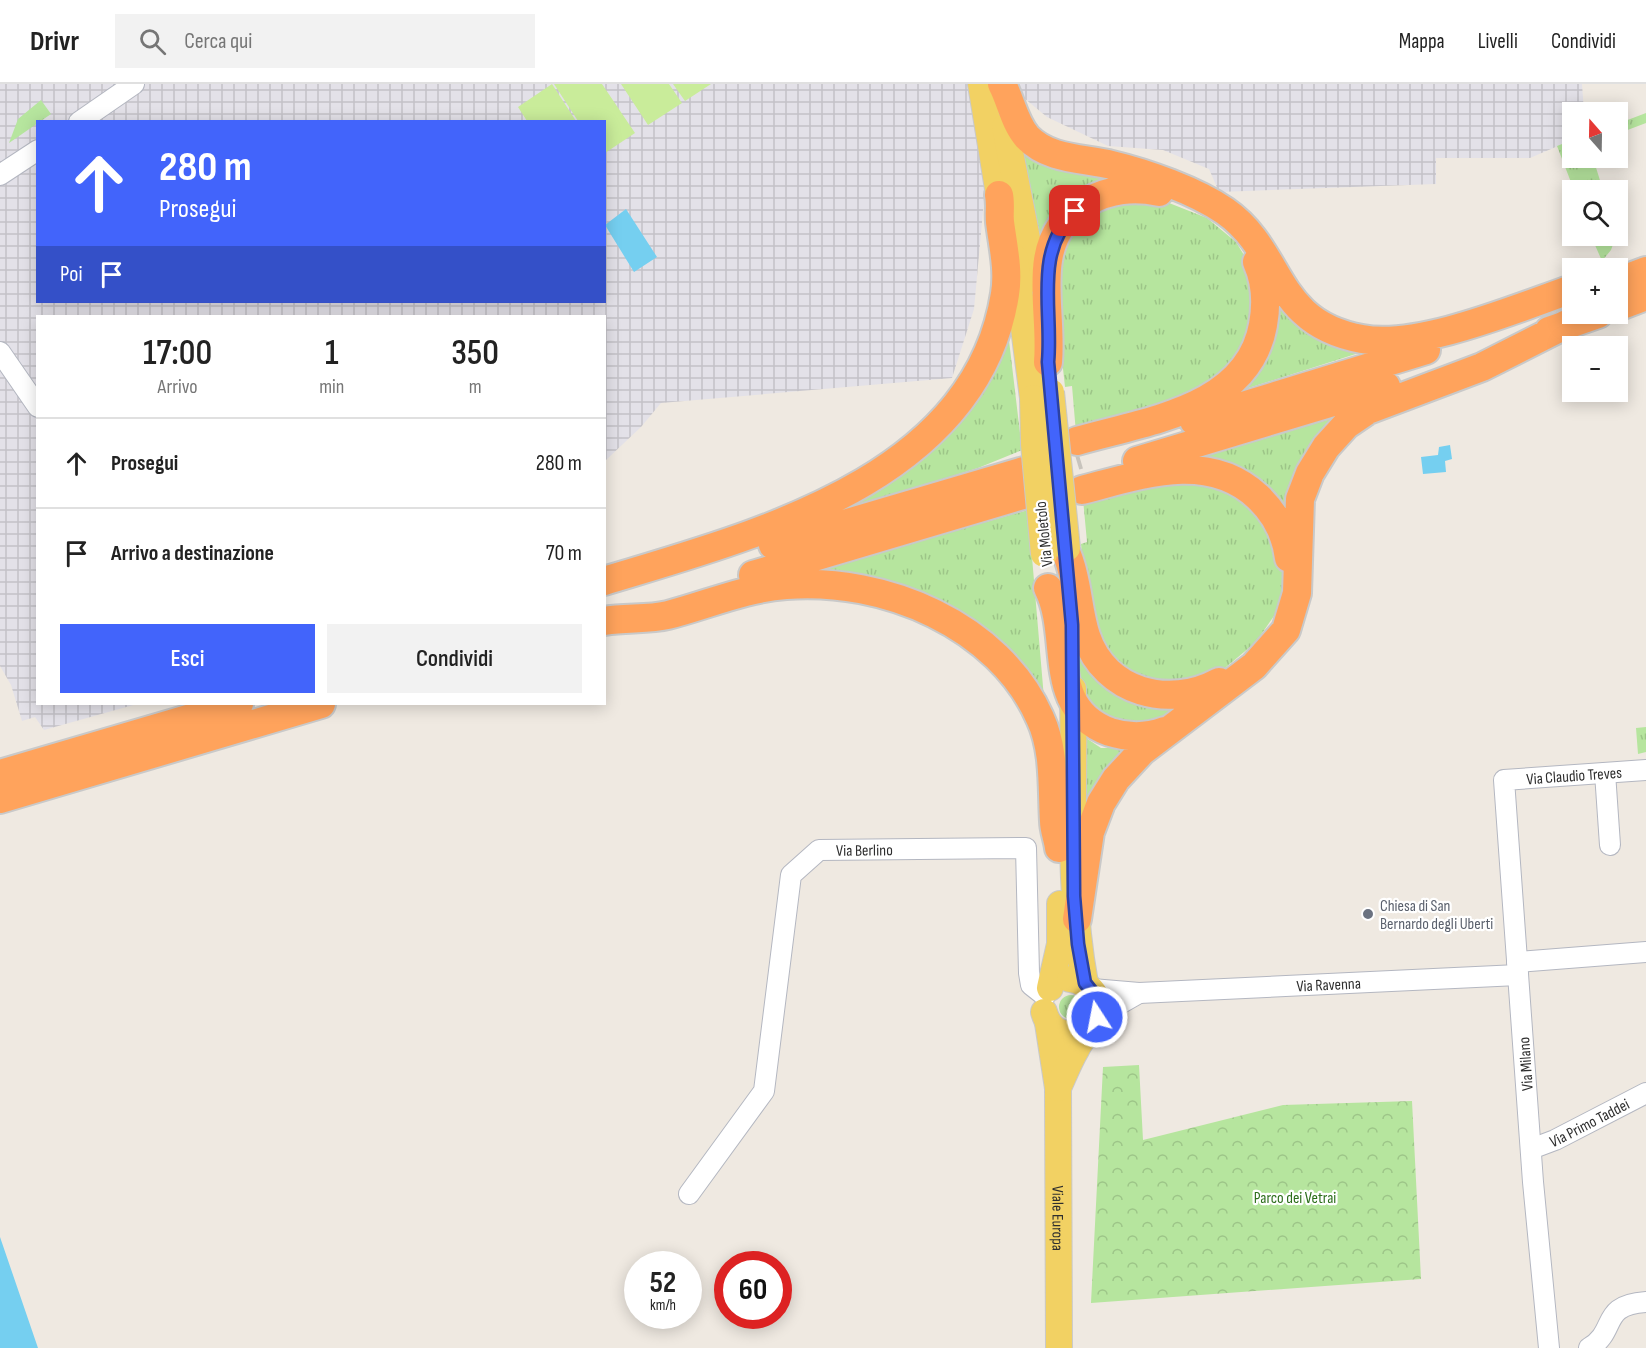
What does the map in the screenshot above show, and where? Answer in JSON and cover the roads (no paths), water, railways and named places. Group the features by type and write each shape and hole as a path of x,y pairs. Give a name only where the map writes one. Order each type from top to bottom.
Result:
{"highway":[{"path":"1001,84 1019,126 1040,147 1062,156 1113,165 1140,174 1201,198 1226,212 1254,241 1290,298 1312,319 1336,332 1370,341 1406,340 1509,311 1562,292"},
{"path":"1048,362 1050,325 1047,274 1050,253 1057,233 1070,216 1085,202 1102,193 1120,189 1146,189 1200,207 1231,227 1246,244 1258,264 1265,292 1262,332 1251,357 1230,385 1198,405 1080,466"},
{"path":"606,580 755,535 809,513 871,477 932,430 957,403 976,376 999,320 1006,292 1007,269 999,195"},
{"path":"1628,278 1646,272"},
{"path":"1628,303 1646,296"},
{"path":"1080,466 1391,384 1562,314"},
{"path":"1077,920 1087,843 1101,803 1127,765 1254,666 1286,630 1298,593 1300,499 1317,458 1336,435 1357,416 1378,404 1482,367 1562,316"},
{"path":"1059,552 1075,574 1083,628 1093,652 1115,678 1146,693 1183,694 1218,682 1246,662 1266,642 1278,626 1287,603 1289,564 1282,531 1265,503 1235,480 1208,471 1178,469 1154,472 1080,466"},
{"path":"606,594 974,486 1025,482 956,515 606,619"},
{"path":"606,620 659,617 741,593 792,584 823,585 868,592 926,610 967,633 995,656 1019,683 1041,718 1051,763 1054,825 1059,848"},
{"path":"1048,588 1057,610 1066,688 1074,704 1099,726 1127,736 1153,735 1177,724"},
{"path":"0,799 77,764 236,705"},
{"path":"0,774 77,764 317,705"}],"main road":[{"name":"Via Moletolo","path":"981,84 999,195 1009,221 1026,332 1042,395 1074,704 1073,860 1078,944 1089,986 1097,998 1093,1023"},
{"name":"Via Moletolo","path":"1001,84 1000,104 1048,362 1042,395"},
{"name":"Via Moletolo","path":"1058,1088 1043,1005 1060,944 1059,848 1063,825 1062,744 1048,588 1059,552"},
{"path":"1048,992 1068,979 1089,986"},
{"path":"1048,1023 1063,1034 1080,1033 1093,1023"},
{"path":"1058,1088 1093,1023"},
{"name":"Viale Europa","path":"1058,1088 1059,1348"}],"street":[{"path":"82,120 134,84"},
{"path":"0,175 36,151"},
{"path":"0,352 36,404"},
{"name":"Via Claudio Treves","path":"1504,780 1646,770"},
{"path":"1605,773 1610,845"},
{"name":"Via Milano","path":"1504,780 1531,1149 1549,1348"},
{"name":"Via Berlino","path":"689,1194 764,1091 791,875 819,850 1026,848 1030,985 1048,992"},
{"name":"Via Ravenna","path":"1089,986 1139,993 1518,968 1646,952"},
{"path":"1093,1023 1139,993"},
{"name":"Via Primo Taddei","path":"1531,1149 1555,1140 1646,1093"},
{"path":"1589,1348 1598,1341 1617,1309 1629,1304 1646,1302"}],"water":[{"path":"626,209 657,257 634,272 606,224"},
{"path":"1450,445 1452,459 1445,461 1446,472 1423,474 1421,457 1438,455 1439,447"},
{"path":"0,1237 38,1348 0,1348"}],"tunnel":[{"path":"1035,468 1079,455"}],"place":[{"name":"Chiesa di San Bernardo degli Uberti","path":"1368,914"}],"park label":[{"name":"Parco dei Vetrai","path":"1295,1197"}]}
